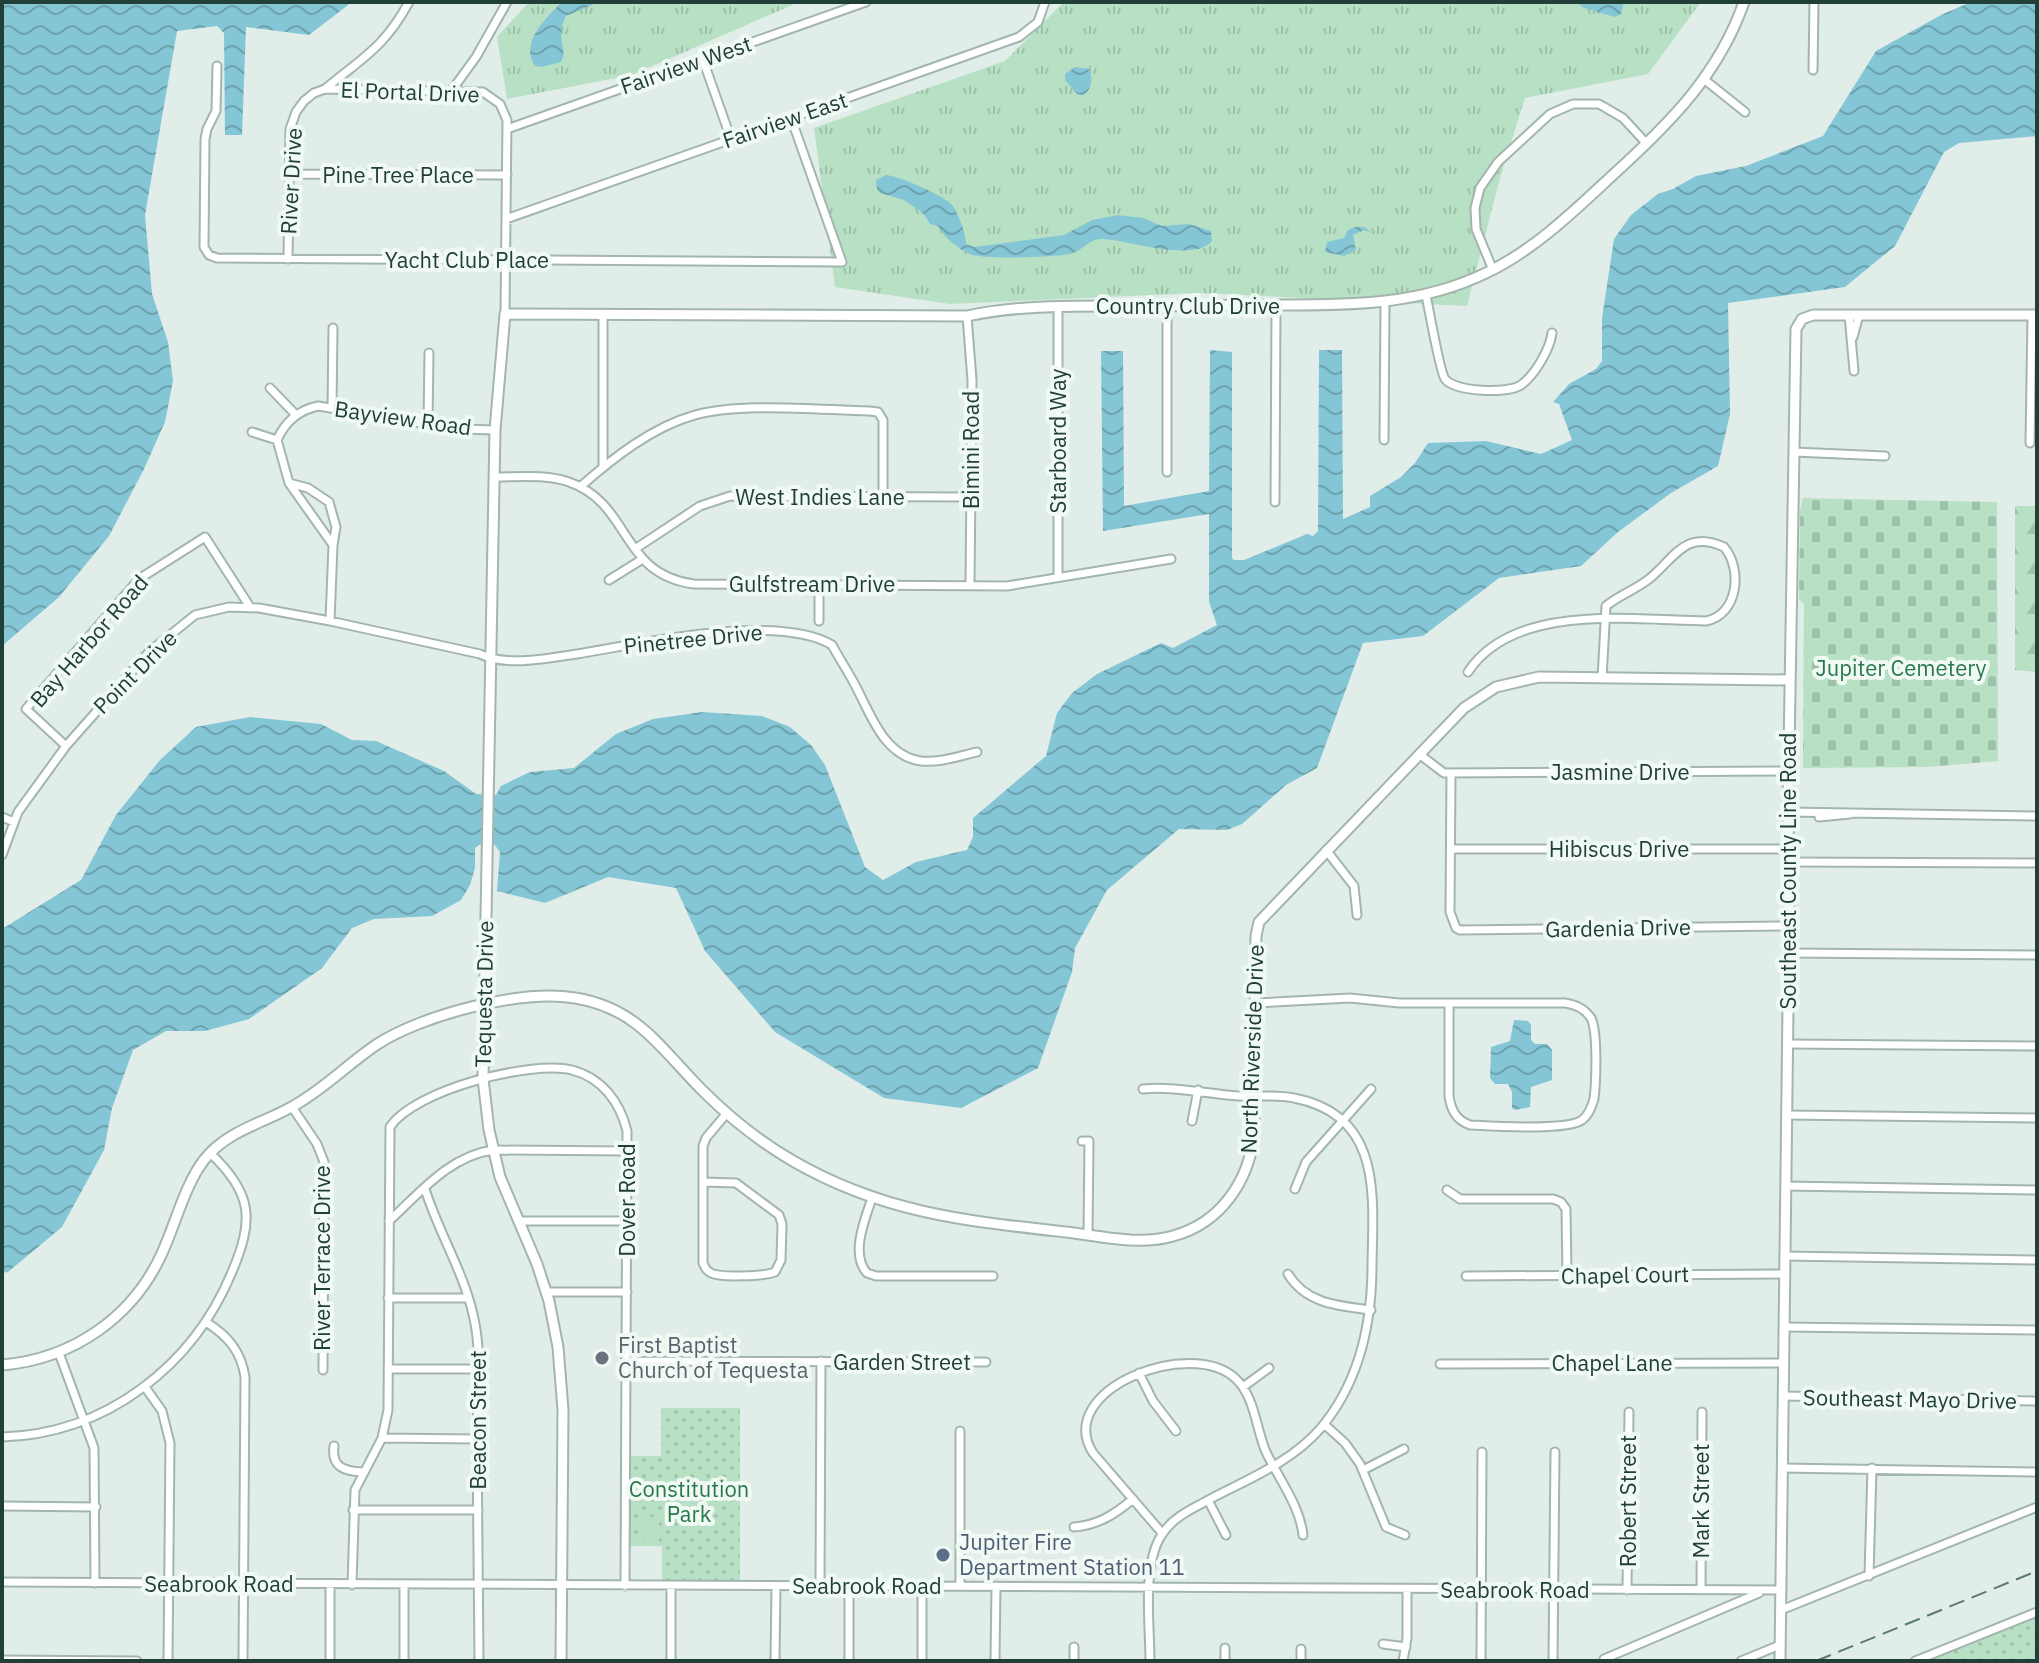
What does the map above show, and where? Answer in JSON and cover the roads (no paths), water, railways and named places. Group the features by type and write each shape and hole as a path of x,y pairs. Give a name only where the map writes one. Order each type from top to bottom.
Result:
{"street":[{"path":"325,89 370,55 392,30 409,2"},
{"path":"452,90 476,57 507,2"},
{"name":"Fairview West","path":"507,129 866,2"},
{"name":"Fairview East","path":"506,219 1019,37 1038,22 1045,2"},
{"name":"Country Club Drive","path":"505,314 967,316 1007,308 1385,303 1426,295 1493,270 1546,235 1647,144 1688,103 1705,80 1726,45 1744,2"},
{"path":"1813,70 1814,2"},
{"path":"703,60 731,139"},
{"name":"Yacht Club Place","path":"217,66 216,111 205,139 205,252 217,258 842,262 791,118"},
{"path":"1705,80 1745,112"},
{"name":"El Portal Drive","path":"301,105 314,93 325,89 452,90 479,91 491,95 505,112 507,129 505,314"},
{"path":"1493,270 1476,229 1475,208 1480,188 1498,162 1550,114 1573,104 1599,104 1623,118 1647,144"},
{"name":"River Drive","path":"288,259 290,129 301,105"},
{"name":"Pine Tree Place","path":"289,174 507,175"},
{"path":"1426,295 1441,372 1448,383 1456,388 1518,387 1548,349 1552,333"},
{"path":"1384,440 1385,303"},
{"path":"1275,502 1276,305"},
{"name":"Starboard Way","path":"1058,306 1058,577"},
{"path":"1167,306 1167,472"},
{"name":"Tequesta Drive","path":"505,314 495,430 483,1079 493,1150 546,1292 556,1336 562,1382 561,1661"},
{"path":"603,315 603,467"},
{"name":"Southeast County Line Road","path":"1780,1661 1795,340 1798,325 1809,315 2035,315"},
{"path":"1854,315 1854,371"},
{"path":"2030,443 2035,315"},
{"name":"Bimini Road","path":"967,316 972,380 970,585"},
{"path":"332,408 333,328"},
{"path":"428,424 429,353"},
{"path":"270,388 296,415 277,440 289,483 333,545"},
{"name":"Bayview Road","path":"296,415 314,407 332,408 459,429 495,430"},
{"path":"580,487 603,467 667,426 705,413 740,410 869,411 878,412 884,425 883,497"},
{"path":"252,432 277,440"},
{"path":"1794,456 1885,456"},
{"path":"495,477 546,478 580,487 606,508 641,560 609,580"},
{"path":"289,483 308,488 329,502 336,527 330,621"},
{"name":"West Indies Lane","path":"635,549 700,506 719,498 971,497"},
{"name":"Bay Harbor Road","path":"66,746 26,709 139,579 205,537 250,607"},
{"path":"1468,672 1491,646 1514,633 1568,620 1603,620 1716,619 1727,610 1733,597 1733,564 1724,547 1712,542 1687,545 1674,552 1650,578 1606,606 1603,620 1602,678"},
{"name":"Gulfstream Drive","path":"641,560 663,576 683,583 1007,586 1171,559"},
{"path":"819,584 819,621"},
{"name":"Point Drive","path":"2,855 14,822 35,786 66,746 137,664 195,615 219,608 250,607 330,621 480,654 490,659"},
{"name":"Pinetree Drive","path":"490,659 543,660 688,637 768,630 783,632 823,640 832,645 885,740 898,751 921,761 938,761 977,752"},
{"name":"North Riverside Drive","path":"210,1153 239,1131 292,1107 391,1036 442,1014 549,996 592,1001 623,1013 645,1029 727,1113 788,1158 872,1198 937,1216 1088,1235 1136,1240 1162,1239 1183,1233 1212,1216 1234,1192 1248,1167 1254,1134 1256,936 1259,922 1464,708 1496,687 1539,677 1790,680"},
{"path":"1419,754 1436,769 1451,773 1451,849"},
{"name":"Jasmine Drive","path":"1451,773 1788,771"},
{"path":"1788,815 1844,811 1853,814 2037,816"},
{"path":"2,817 14,822"},
{"name":"Hibiscus Drive","path":"1451,849 1787,849"},
{"name":"Gardenia Drive","path":"1451,849 1450,912 1456,928 1464,931 1789,926"},
{"path":"1326,850 1354,886 1357,915"},
{"path":"1787,862 2037,863"},
{"path":"1788,953 2037,955"},
{"path":"1256,1003 1350,998 1399,1003 1449,1003 1565,1003 1579,1006 1593,1021 1595,1034 1594,1100 1589,1112 1581,1121 1560,1126 1463,1123 1451,1108 1449,1096 1449,1003"},
{"path":"1787,1044 2037,1046"},
{"name":"Dover Road","path":"352,1585 355,1490 382,1438 388,1410 389,1131 392,1123 436,1093 483,1079 549,1068 585,1075 602,1086 616,1102 624,1120 628,1151 625,1586"},
{"path":"1143,1089 1170,1087 1303,1100 1324,1108 1341,1121 1361,1145 1372,1179 1371,1310 1358,1364 1344,1394 1324,1424 1297,1451 1174,1520 1162,1533 1151,1557 1150,1661"},
{"path":"1295,1189 1306,1162 1371,1089"},
{"path":"1192,1121 1198,1090"},
{"name":"River Terrace Drive","path":"292,1107 317,1144 324,1162 323,1370"},
{"path":"703,1182 736,1183 779,1215 782,1224 781,1260 775,1272 766,1275 718,1275 707,1271 703,1263 703,1182 704,1142 727,1113"},
{"path":"1786,1115 2037,1118"},
{"path":"1082,1141 1089,1141 1088,1235"},
{"path":"389,1221 457,1162 493,1150 628,1151"},
{"path":"2,1365 59,1353 110,1323 143,1287 159,1261 193,1179 210,1153 229,1171 245,1203 245,1240 206,1322 184,1351 145,1387 85,1420 48,1431 2,1437"},
{"path":"1785,1186 2037,1190"},
{"name":"Beacon Street","path":"425,1189 477,1332 479,1661"},
{"path":"1447,1190 1460,1199 1553,1199 1561,1202 1566,1209 1567,1275"},
{"path":"872,1198 861,1233 861,1261 867,1273 876,1276 993,1276"},
{"path":"518,1221 627,1221"},
{"path":"1784,1256 2037,1260"},
{"path":"1288,1274 1299,1288 1313,1298 1371,1310"},
{"name":"Chapel Court","path":"1466,1276 1784,1274"},
{"path":"546,1292 627,1292"},
{"path":"388,1298 467,1298"},
{"path":"206,1322 232,1343 244,1368 243,1661"},
{"path":"1784,1327 2037,1330"},
{"path":"59,1353 85,1420 96,1459 95,1583"},
{"name":"Garden Street","path":"626,1361 986,1362"},
{"path":"820,1586 821,1361"},
{"name":"Chapel Lane","path":"1440,1364 1783,1363"},
{"path":"1162,1533 1093,1453 1087,1440 1088,1421 1093,1408 1110,1391 1139,1373 1165,1365 1198,1364 1226,1372 1243,1387 1273,1466 1301,1520 1303,1535"},
{"path":"1243,1387 1269,1368"},
{"path":"388,1369 479,1369"},
{"path":"1139,1373 1153,1401 1176,1431"},
{"path":"145,1387 162,1411 170,1443 168,1661"},
{"name":"Southeast Mayo Drive","path":"1783,1396 2037,1401"},
{"name":"Robert Street","path":"1627,1590 1629,1412"},
{"name":"Mark Street","path":"1701,1590 1702,1412"},
{"path":"1324,1424 1345,1443 1363,1470 1386,1527 1405,1535"},
{"path":"960,1431 960,1586"},
{"path":"382,1438 477,1439"},
{"path":"1077,1443 1087,1440"},
{"path":"334,1446 332,1456 335,1463 342,1469 362,1472"},
{"path":"1363,1470 1404,1449"},
{"path":"1481,1661 1482,1452"},
{"path":"1553,1661 1555,1452"},
{"path":"1782,1468 2037,1472"},
{"path":"1869,1576 1872,1468"},
{"path":"1074,1527 1108,1518 1133,1499"},
{"path":"1208,1500 1226,1535"},
{"path":"2,1506 96,1507"},
{"path":"1781,1610 2037,1507"},
{"path":"353,1510 478,1510"},
{"name":"Seabrook Road","path":"2,1582 1781,1590"},
{"path":"330,1585 330,1661"},
{"path":"404,1585 404,1661"},
{"path":"671,1586 671,1661"},
{"path":"775,1661 776,1586"},
{"path":"849,1586 849,1661"},
{"path":"922,1586 922,1661"},
{"path":"995,1661 996,1586"},
{"path":"1403,1661 1407,1590"},
{"path":"1604,1659 1765,1590"},
{"path":"1915,1661 2037,1612"},
{"path":"1383,1644 1406,1647"},
{"path":"1741,1661 1780,1645"},
{"path":"1074,1647 1074,1661"},
{"path":"1225,1648 1225,1661"},
{"path":"1301,1649 1301,1661"},
{"path":"2,1660 137,1661"}],"water":[{"path":"2,2 352,2 309,35 246,27 242,135 225,135 224,33 217,26 177,31 145,215 152,294 168,342 173,381 165,422 109,536 59,597 2,646"},
{"path":"562,2 599,2 566,16 561,31 561,62 535,66 530,49 532,40 542,23"},
{"path":"1576,2 1624,2 1621,14 1615,17 1584,8"},
{"path":"1971,2 2037,2 2037,136 1959,143 1944,152 1895,246 1845,287 1728,303 1730,414 1718,466 1671,493 1618,532 1581,566 1499,578 1423,636 1363,643 1317,768 1286,785 1242,824 1227,830 1179,829 1107,890 1075,948 1072,972 1038,1068 961,1108 884,1098 775,1032 705,951 676,888 608,877 545,903 497,891 500,852 494,844 479,845 475,848 475,868 470,885 461,900 432,916 374,919 352,928 322,968 249,1019 205,1031 166,1031 133,1050 112,1108 104,1150 62,1227 8,1272 2,1273 2,929 81,880 116,815 160,760 196,727 250,717 321,724 352,740 376,741 444,771 476,794 496,795 501,786 530,772 574,768 616,734 653,719 702,712 762,716 790,727 811,745 825,765 865,867 883,880 916,862 967,850 973,837 973,818 1046,756 1057,713 1072,693 1097,674 1161,643 1173,648 1217,625 1209,602 1209,514 1103,531 1101,351 1123,351 1124,506 1209,491 1210,350 1232,352 1234,560 1244,560 1307,534 1313,536 1318,531 1319,350 1342,350 1343,519 1370,507 1370,496 1401,477 1428,443 1486,441 1541,454 1572,440 1559,404 1553,402 1569,384 1596,369 1602,361 1602,318 1614,239 1631,215 1658,194 1696,176 1746,166 1823,136 1876,51"},
{"path":"1075,67 1089,69 1090,72 1090,87 1083,95 1077,94 1065,80 1065,74"},
{"path":"886,175 919,186 950,203 961,222 966,244 974,247 1064,235 1092,220 1118,215 1143,218 1162,226 1189,224 1211,231 1212,241 1191,250 1176,250 1098,239 1070,254 978,256 956,246 938,226 930,224 923,213 904,200 880,193 876,180"},
{"path":"1364,227 1372,233 1364,230 1353,235 1356,250 1344,256 1325,252 1327,242 1344,238 1348,230"},
{"path":"1514,1020 1528,1021 1531,1040 1535,1044 1547,1044 1552,1050 1552,1080 1531,1087 1530,1107 1515,1110 1508,1084 1495,1084 1490,1078 1491,1047 1510,1041"}],"railway":[{"path":"1816,1661 2037,1571"}],"place":[{"name":"First Baptist Church of Tequesta","path":"602,1358"},
{"name":"Jupiter Fire Department Station 11","path":"943,1555"}],"park label":[{"name":"Jupiter Cemetery","path":"1901,668"},
{"name":"Constitution Park","path":"689,1502"}]}
